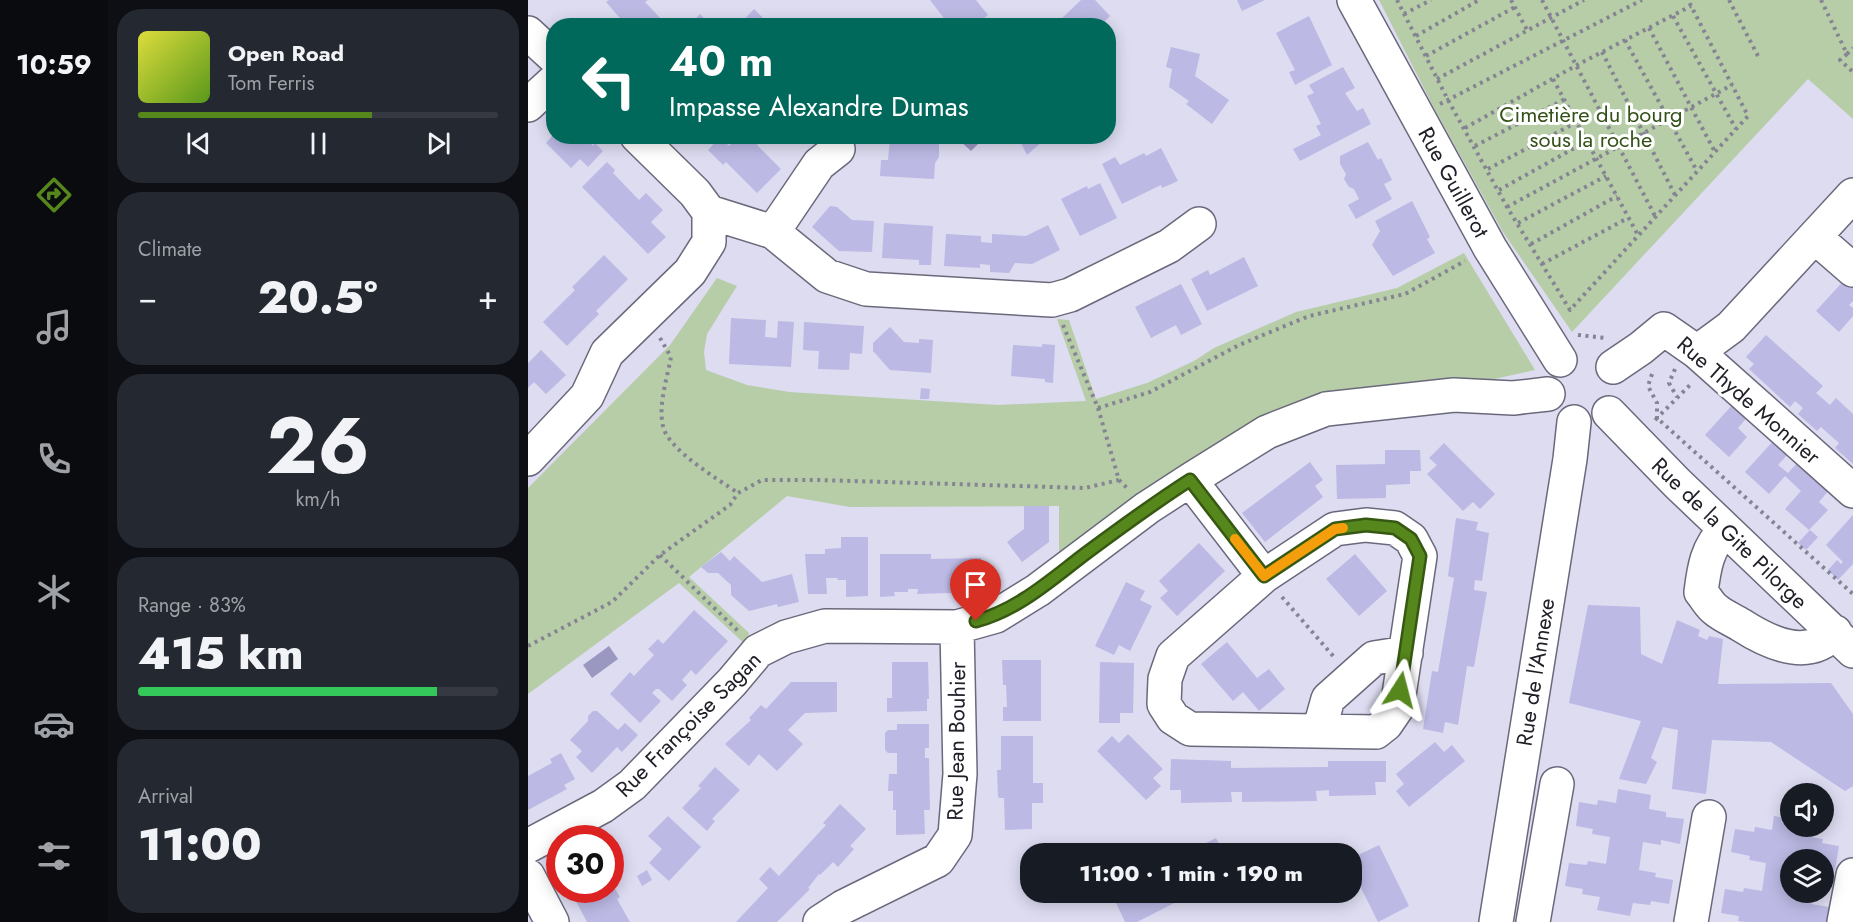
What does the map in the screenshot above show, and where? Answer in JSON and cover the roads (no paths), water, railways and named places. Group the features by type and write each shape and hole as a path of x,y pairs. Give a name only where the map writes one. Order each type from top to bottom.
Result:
{"street":[{"name":"Rue Guillerot","path":"1354,0 1490,248 1560,360"},
{"path":"528,33 546,50"},
{"path":"528,105 546,88"},
{"path":"528,459 587,396 607,353 690,272 709,242 708,212 695,193 645,144"},
{"path":"773,232 819,164 838,149"},
{"path":"1697,352 1731,327 1853,195"},
{"path":"708,212 773,232 826,276 866,289 1052,300 1070,295 1169,246 1199,224"},
{"path":"1815,237 1853,270"},
{"name":"Rue Thyde Monnier","path":"1614,367 1664,329 1697,352 1853,491"},
{"path":"1582,351 1605,358 1614,367 1620,386 1615,405 1609,413 1592,422 1574,422 1557,412 1548,394 1548,381 1552,370 1560,360 1582,351"},
{"name":"Rue Françoise Sagan","path":"528,846 603,806 632,785 732,682 758,651 786,638 825,626 957,627 996,616 1022,600 1147,508 1190,480 1267,432 1326,410 1454,395 1514,398 1548,394"},
{"name":"Rue de la Gite Pilorge","path":"1609,413 1725,530 1844,641"},
{"name":"Rue de l'Annexe","path":"1496,922 1574,422"},
{"path":"1190,480 1264,576"},
{"path":"1366,525 1395,528 1411,539 1420,556 1406,652 1397,708 1386,724 1376,732 1190,729 1173,718 1164,704 1165,680 1173,656 1264,576 1335,529 1366,525"},
{"path":"1725,530 1716,538 1705,562 1701,592 1716,610 1763,639 1792,648 1815,646 1827,641 1844,641"},
{"name":"Rue Jean Bouhier","path":"820,922 843,907 938,860 955,835 960,774 957,627"},
{"path":"1319,731 1328,699 1352,677 1374,658 1406,652"},
{"path":"1533,922 1557,784"},
{"path":"1691,922 1709,817"},
{"path":"1844,922 1853,875"},
{"path":"528,876 552,922"}],"water":[{"path":"964,144 978,144 971,151"},
{"path":"609,646 618,659 592,678 583,665"}],"park label":[{"name":"Cimetière du bourg sous la roche","path":"1591,126"}]}
